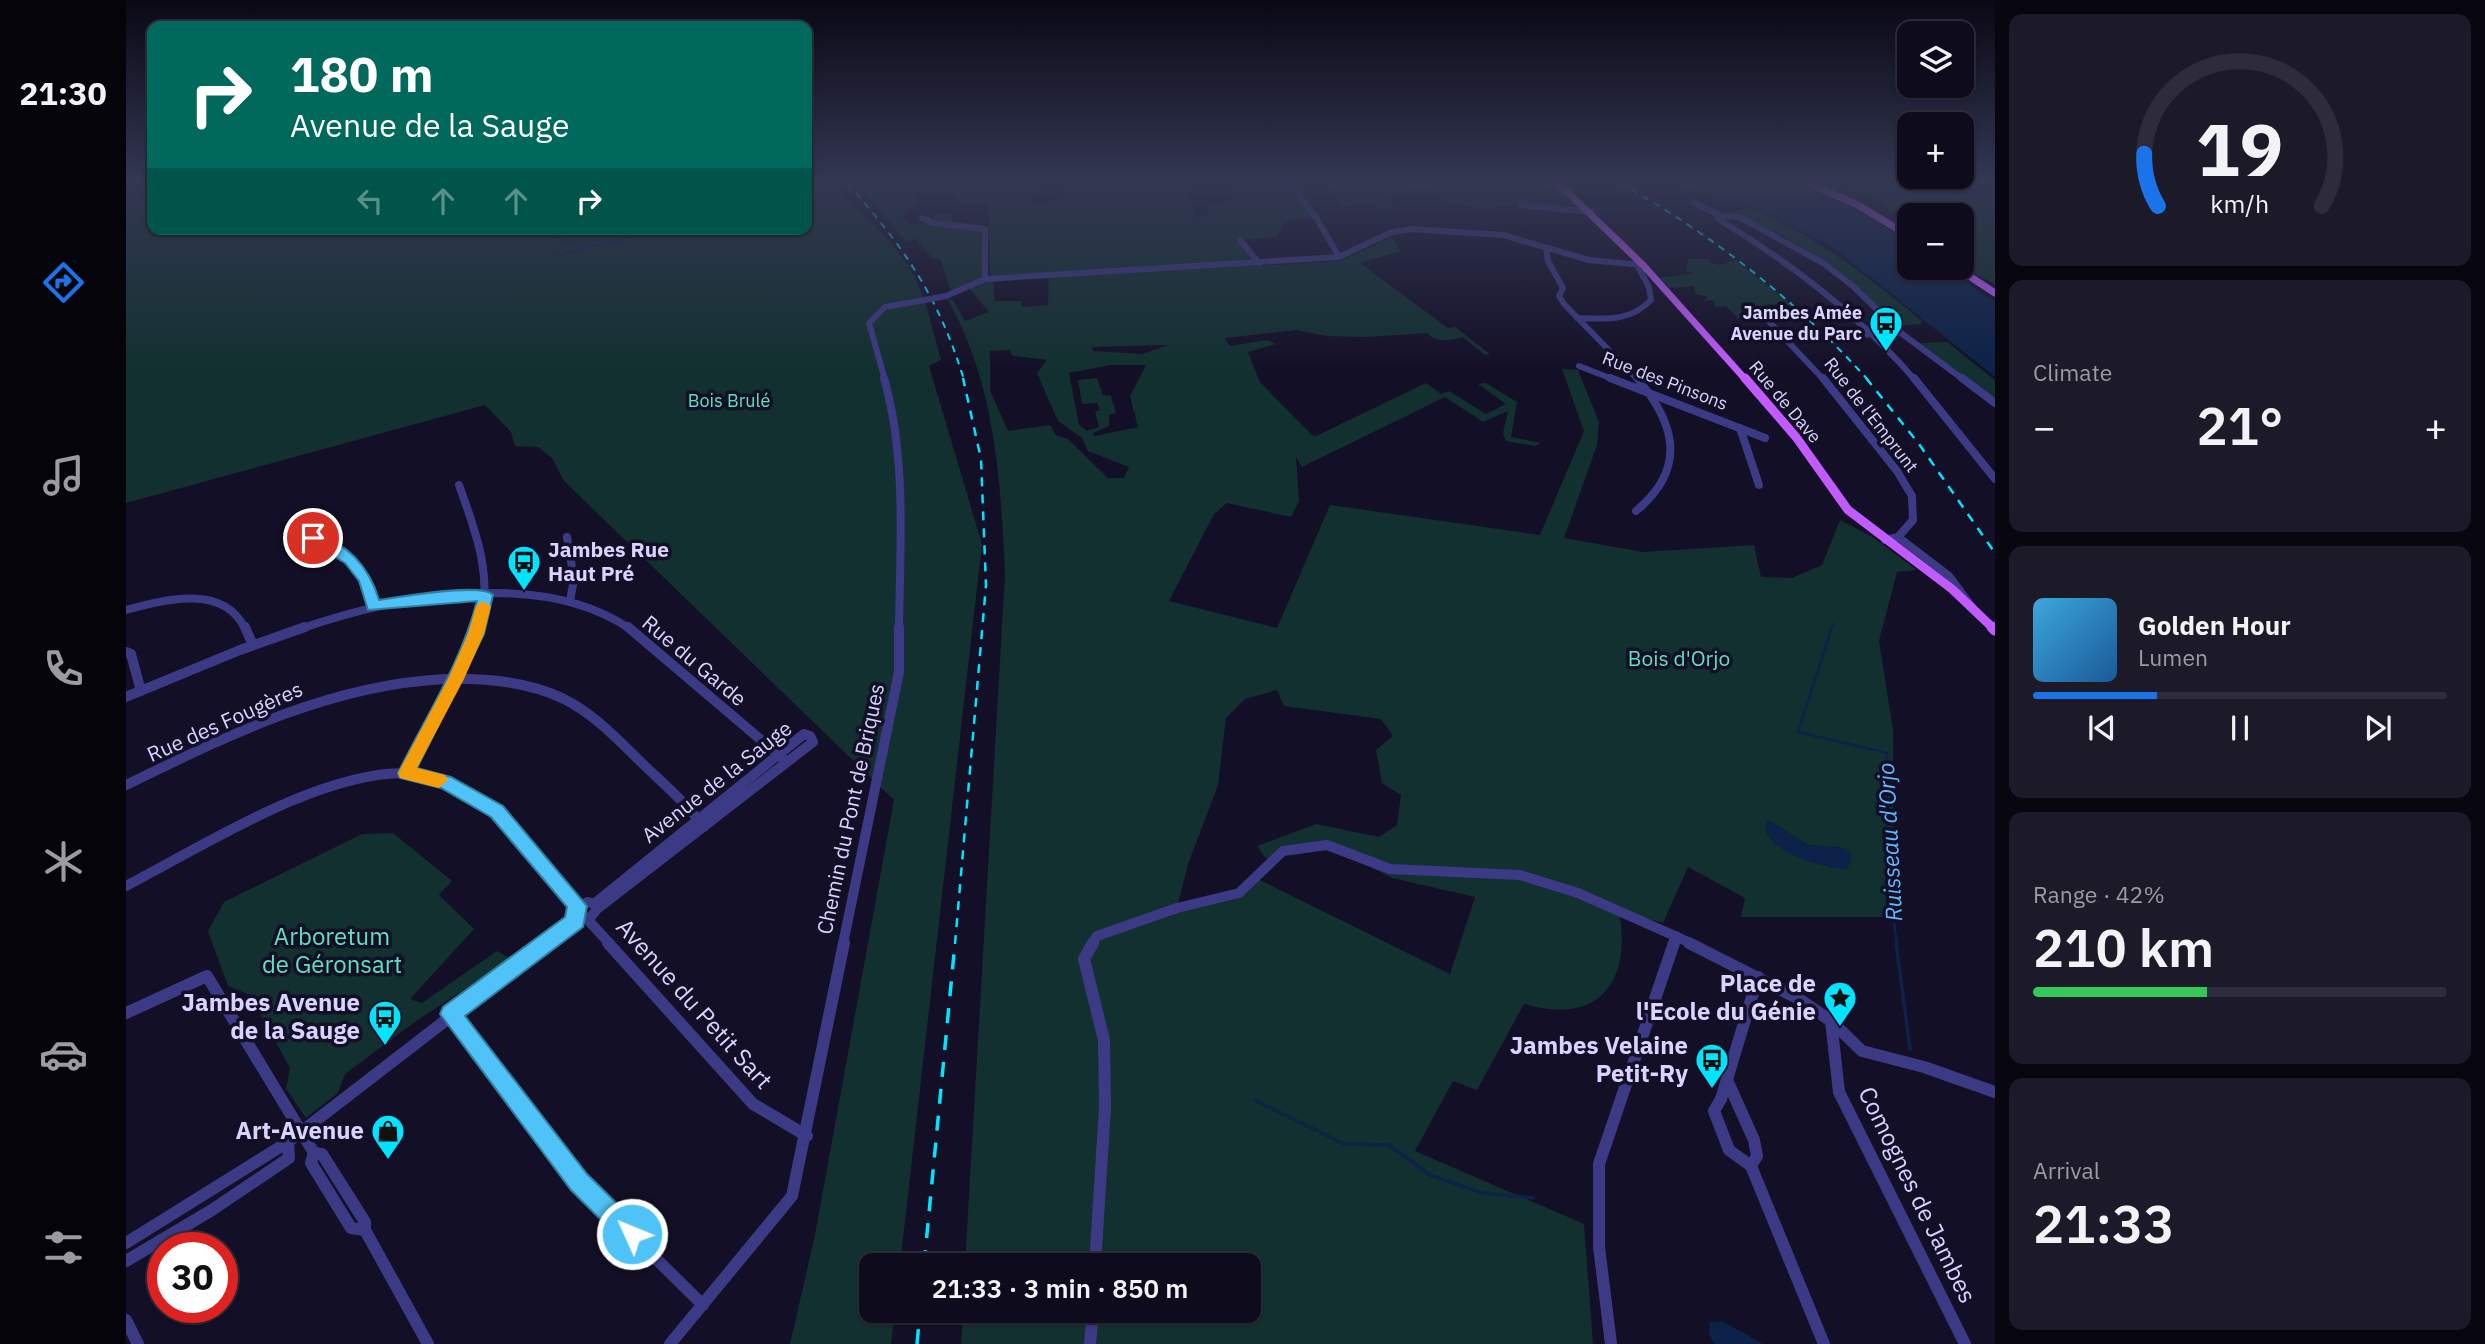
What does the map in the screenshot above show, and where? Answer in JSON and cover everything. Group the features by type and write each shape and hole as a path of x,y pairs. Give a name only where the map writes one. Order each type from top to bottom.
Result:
{"main road":[{"name":"Rue de Dave","path":"1622,246 1790,430 1848,510 1972,607 1995,630"},
{"path":"1974,279 1995,293"}],"street":[{"path":"985,246 985,279 1339,257 1363,246"},
{"path":"1245,246 1259,263"},
{"path":"1332,246 1339,257"},
{"path":"1538,246 1589,260 1640,265 1651,300 1642,312 1628,318 1577,318"},
{"path":"1757,246 1817,286 1873,334 1991,469 1995,479"},
{"path":"1793,246 1823,263 1854,287 1901,333 1995,403"},
{"path":"1546,248 1548,261 1563,288 1559,296 1649,391 1664,412 1672,447 1660,481 1644,506 1636,511"},
{"name":"Chemin du Pont de Briques","path":"670,1344 792,1196 807,1136 871,797 899,672 900,491 894,413 869,323 872,315 882,308 946,296 985,279"},
{"name":"Rue de l'Emprunt","path":"1760,313 1786,337 1846,405 1912,496 1913,520 1898,537"},
{"path":"1835,336 1901,333"},
{"path":"1786,337 1824,336"},
{"name":"Rue des Pinsons","path":"1579,366 1765,438"},
{"name":"Rue des Pinsons","path":"1740,428 1759,485"},
{"path":"406,773 456,679 476,634 486,595 480,543 459,485"},
{"path":"290,529 326,543 351,559 366,579 374,606"},
{"path":"567,537 574,579 570,601"},
{"path":"1885,540 1898,537 1937,564 1965,592 1972,607"},
{"name":"Rue du Garde","path":"126,697 252,643 374,606 438,597 527,595 570,601 621,623 783,759"},
{"path":"126,610 155,602 205,598 224,606 240,618 252,643"},
{"path":"126,652 131,653 141,691"},
{"name":"Rue des Fougères","path":"126,785 297,706 389,682 425,677 513,682 562,698 581,708 602,724 701,823"},
{"name":"Avenue de la Sauge","path":"595,907 783,759"},
{"path":"126,886 309,795 362,778 406,773 445,782 497,812 578,906"},
{"path":"1096,1253 1105,1107 1104,1040 1084,958 1097,936 1177,908 1239,893 1283,851 1327,845 1390,869 1520,875 1578,893 1676,936 1758,977 1831,1021 1862,1051 1924,1067 1995,1092"},
{"path":"126,1243 301,1133 450,1014 582,920 573,914 578,906 589,902 595,907"},
{"name":"Avenue du Petit Sart","path":"595,907 582,920 753,1104 807,1136"},
{"path":"1611,1344 1599,1247 1599,1164 1676,936"},
{"path":"126,1013 207,976 232,1012 314,1153 311,1163 351,1228 365,1230 428,1344"},
{"path":"1758,977 1727,1080 1714,1111 1729,1150 1752,1166 1825,1344"},
{"path":"450,1014 579,1182 703,1305"},
{"name":"Comognes de Jambes","path":"1831,1021 1839,1092 1965,1344"},
{"path":"1727,1080 1754,1140 1758,1156 1752,1166"},
{"path":"126,1261 212,1210 289,1158 288,1142"},
{"path":"126,1320 138,1344"},
{"path":"1090,1344 1092,1323"}],"green space":[{"name":"Bois Brulé","path":"126,246 893,246 920,288 941,360 929,366 982,544 901,1253 859,1253 859,1323 894,1323 891,1344 790,1344 815,1235 894,800 564,481 552,458 538,447 515,446 511,432 485,405 126,503"},
{"name":"Bois d'Orjo","path":"922,246 983,246 985,279 993,279 995,301 1021,301 1022,307 1048,305 1049,273 991,275 989,246 1245,246 1257,266 1341,261 1373,246 1397,246 1401,251 1360,263 1448,328 1455,327 1490,354 1485,355 1463,337 1444,340 1427,333 1366,337 1327,336 1296,330 1225,338 1230,346 1267,340 1276,344 1248,352 1260,382 1314,437 1426,383 1441,394 1449,391 1486,414 1506,404 1478,384 1486,383 1517,402 1511,437 1541,443 1535,446 1506,441 1503,433 1508,411 1483,422 1445,397 1302,467 1296,457 1299,501 1291,517 1227,503 1214,514 1169,601 1277,628 1330,505 1540,535 1584,431 1562,369 1578,370 1599,422 1597,445 1564,538 1643,552 1754,545 1761,577 1792,578 1822,565 1840,520 1871,536 1917,570 1897,572 1879,641 1893,730 1894,878 1898,917 1741,917 1745,898 1688,867 1663,923 1619,911 1622,936 1620,959 1614,977 1604,992 1590,1003 1572,1009 1550,1009 1524,1004 1477,1090 1453,1081 1415,1151 1584,1224 1593,1344 961,1344 962,1323 1261,1323 1261,1253 966,1253 1005,575 998,468 985,398 976,364 947,298 953,300 965,321 989,312 968,287 952,294 940,259 932,258","holes":["1168,345 1142,354 1093,351 1092,347","1009,350 1013,356 1047,360 1037,373 1058,421 1082,438 1088,451 1129,467 1124,478 1108,478 1068,439 1056,435 1050,425 1008,431 990,390 990,351","1111,365 1146,365 1130,396 1138,427 1095,436 1093,433 1109,426 1109,415 1116,413 1111,396 1103,395 1097,378 1078,380 1082,404 1097,403 1100,410 1095,412 1099,427 1087,431 1079,425 1069,373","1277,690 1284,706 1381,719 1393,736 1376,750 1382,783 1401,795 1397,825 1379,837 1316,824 1257,846 1270,864 1283,851 1327,845 1392,878 1475,897 1450,974 1256,878 1239,893 1177,908 1188,864 1218,785 1226,718 1245,699","1768,820 1808,845 1844,848 1833,868 1804,859 1785,850 1770,838 1765,829"]},
{"path":"1800,246 1822,246 1921,320 1921,324 1897,326 1859,290"},
{"path":"1974,246 1995,246 1995,284 1974,273"},
{"path":"1688,259 1710,259 1710,263 1720,265 1735,260 1792,305 1768,304 1756,314 1738,318 1726,306 1716,307 1713,300 1703,301 1708,297 1695,294 1694,286 1670,288 1660,278 1695,273 1686,271"},
{"path":"1947,342 1995,380 1995,399 1917,343"},
{"name":"Arboretum de Géronsart","path":"393,833 452,881 439,895 474,929 410,999 422,1003 497,951 511,959 419,1019 345,1074 338,1093 306,1118 286,1089 290,1068 250,995 228,986 208,931 224,902 362,834"}],"water":[{"path":"1830,246 1897,246 1897,280 1963,280 1995,302 1995,377"},
{"path":"1768,820 1808,845 1844,848 1851,854 1851,863 1846,869 1835,868 1789,853 1771,838 1765,829"},
{"path":"1722,1321 1763,1344 1715,1344 1709,1335 1710,1322"}],"waterway":[{"path":"582,246 587,246"},
{"path":"557,256 588,246"},
{"name":"Ruisseau d'Orjo","path":"1833,624 1798,732 1887,753 1887,870 1897,944"},
{"name":"Ruisseau d'Orjo","path":"1896,943 1910,1049"},
{"name":"Ruisseau d'Orjo","path":"1255,1100 1344,1144 1389,1145 1430,1175 1482,1193 1533,1198"}],"railway":[{"path":"898,246 931,298 964,380"},
{"path":"1718,246 1783,296 1868,380"},
{"path":"955,944 986,585 981,459 963,378"},
{"path":"1866,378 1919,444 1995,553"},
{"path":"925,1253 955,943"},
{"path":"917,1344 919,1323"}],"slow traffic":[{"path":"439,780 406,773 456,679 476,634 483,606"}],"place":[{"name":"Jambes Amée Avenue du Parc","path":"1886,353"},
{"name":"Jambes Rue Haut Pré","path":"524,592"},
{"name":"Place de l'Ecole du Génie","path":"1840,1028"},
{"name":"Jambes Avenue de la Sauge","path":"385,1047"},
{"name":"Jambes Velaine Petit-Ry","path":"1712,1090"},
{"name":"Art-Avenue","path":"388,1161"}],"route":[{"path":"313,538 351,559 366,579 374,606 438,597 486,595 476,634 456,679 406,773 445,782 478,798 497,812 578,906 573,914 576,920 450,1014 579,1182 632,1234"}]}
